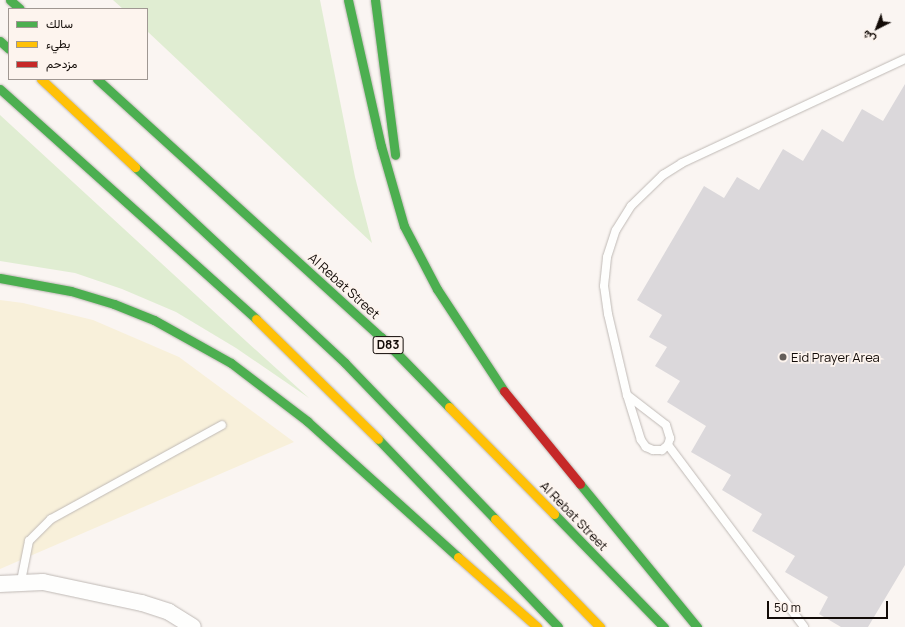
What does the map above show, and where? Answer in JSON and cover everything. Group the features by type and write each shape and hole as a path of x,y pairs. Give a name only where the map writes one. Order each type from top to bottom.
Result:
{"highway":[{"path":"10,0 19,8"},
{"path":"348,0 379,139 404,226 456,322 499,385 697,627"},
{"path":"375,0 404,226"},
{"path":"0,41 8,48"},
{"path":"42,80 345,362 600,627"},
{"name":"Al Rebat Street","path":"98,80 381,337 664,627"},
{"path":"0,89 231,296 344,403 558,627"},
{"path":"0,278 71,291 114,304 187,337 231,363 307,421 537,627"}],"street":[{"path":"0,584 43,582 156,606 193,627"}],"lane":[{"path":"627,395 666,425 670,438 668,445 662,450 653,450 646,447 638,431 627,395 608,314 604,286 607,257 616,230 631,206 663,175 682,163 905,59"},
{"path":"21,582 29,541 51,519 222,425"},
{"path":"668,445 804,627"}],"green space":[{"path":"113,0 320,0 355,177 372,243 148,32 148,8 122,8"},
{"path":"0,115 309,398 236,348 176,312 122,289 75,273 0,261"}],"sand":[{"path":"0,300 23,303 93,320 179,357 294,442 0,569"}],"building":[{"name":"Eid Prayer Area","path":"905,84 905,565 868,627 841,627 819,614 828,597 785,572 795,556 752,531 762,514 722,490 731,475 691,452 706,426 667,402 680,381 655,366 667,347 649,337 662,315 637,300 704,186 724,198 737,177 759,190 783,149 803,161 822,129 843,142 862,109 883,121"}],"traffic: fast":[{"path":"10,0 19,8"},
{"path":"348,0 381,146 404,226 437,289 504,391"},
{"path":"375,0 395,155"},
{"path":"0,41 8,48"},
{"path":"98,80 381,337 449,407"},
{"path":"0,89 256,319"},
{"path":"135,167 345,363 495,519"},
{"path":"0,278 71,291 114,304 154,320 231,363 307,421 458,557"},
{"path":"378,439 558,627"},
{"path":"580,484 697,627"},
{"path":"554,514 664,627"}],"traffic: slow":[{"path":"42,80 135,167"},
{"path":"256,319 378,439"},
{"path":"449,407 554,514"},
{"path":"495,519 600,627"},
{"path":"458,557 537,627"}],"traffic: jam":[{"path":"504,391 580,484"}],"place":[{"name":"Eid Prayer Area","path":"783,357"}]}
